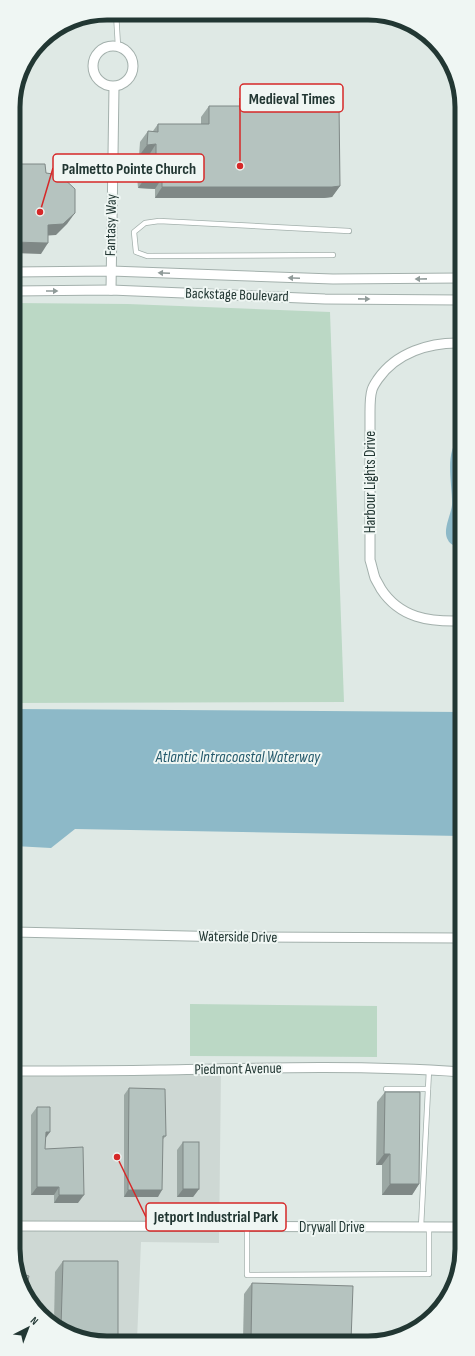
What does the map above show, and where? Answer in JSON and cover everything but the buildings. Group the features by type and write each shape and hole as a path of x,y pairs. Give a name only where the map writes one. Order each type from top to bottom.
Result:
{"street":[{"path":"107,46 118,46 126,49 132,57 134,64 132,74 125,83 114,87 107,86 100,82 94,72 93,63 96,56 107,46"},
{"name":"Fantasy Way","path":"111,290 114,87"},
{"name":"Backstage Boulevard","path":"20,272 111,271 333,280 455,278"},
{"name":"Backstage Boulevard","path":"20,291 111,290 325,298 455,300"},
{"name":"Harbour Lights Drive","path":"455,343 446,342 404,355 385,369 372,389 370,412 370,560 376,580 387,598 400,610 413,616 442,622 455,621"},
{"name":"Waterside Drive","path":"20,932 231,937 455,938"},
{"name":"Piedmont Avenue","path":"20,1071 284,1068 455,1072"},
{"name":"Drywall Drive","path":"20,1226 455,1227"}],"lane":[{"path":"116,20 118,46"},
{"path":"333,255 147,256 136,252 134,232 145,223 159,221 349,231"},
{"path":"247,1226 247,1275 429,1274 425,1227 429,1070"},
{"path":"386,1088 428,1089"}],"shaded area":[{"path":"221,1069 219,1243 141,1242 137,1336 101,1336 90,1334 63,1324 48,1313 48,1308 43,1308 27,1282 23,1272 20,1255 20,1071"}],"green space":[{"path":"20,303 128,304 330,312 344,702 20,703"},
{"path":"190,1004 377,1006 377,1057 190,1056"}],"water":[{"path":"455,443 455,546 449,542 446,536 447,523 452,505 450,469 452,450"},
{"name":"Atlantic Intracoastal Waterway","path":"20,709 455,712 455,836 75,829 51,848 20,846"}],"place":[{"name":"Medieval Times","path":"240,166"},
{"name":"Palmetto Pointe Church","path":"40,212"},
{"name":"Jetport Industrial Park","path":"117,1157"}]}
